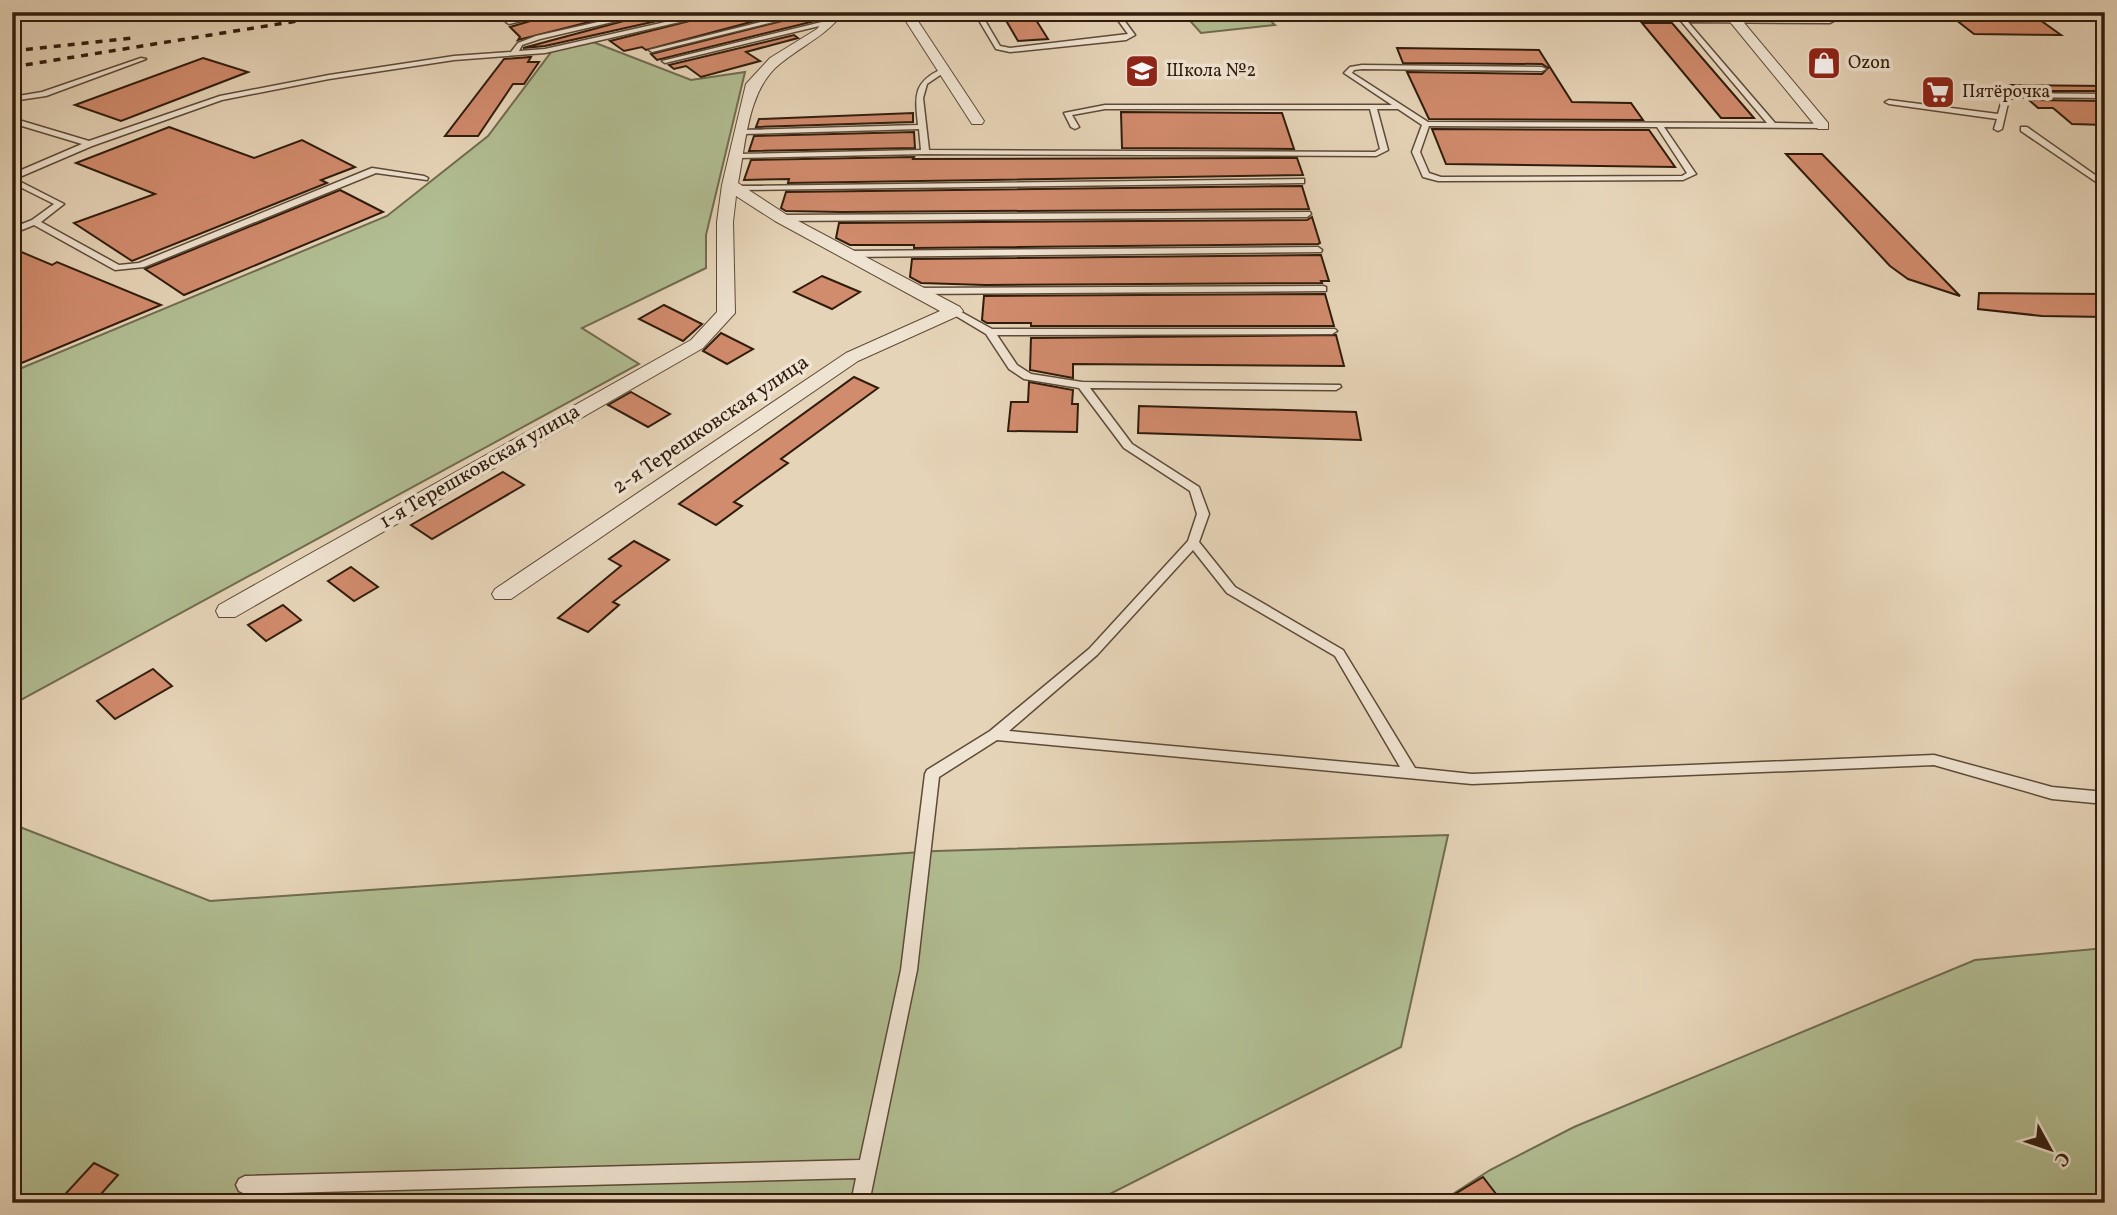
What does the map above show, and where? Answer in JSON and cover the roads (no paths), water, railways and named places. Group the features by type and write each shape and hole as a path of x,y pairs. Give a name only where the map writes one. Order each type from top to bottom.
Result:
{"street":[{"path":"906,12 976,121"},
{"path":"1731,16 1823,126"},
{"path":"834,17 821,32 775,61 754,84 732,187 781,218 954,311"},
{"name":"1-я Терешковская улица","path":"227,611 696,344 726,313 725,222 732,187"},
{"name":"2-я Терешковская улица","path":"503,594 852,357 954,311"}],"lane":[{"path":"509,22 556,12"},
{"path":"513,54 520,44 538,37 652,12"},
{"path":"12,178 89,144 220,99 329,77 441,60 545,51 720,12"},
{"path":"652,50 810,12"},
{"path":"976,12 998,48 1010,50 1126,38 1132,35 1115,12"},
{"path":"1654,12 1683,20 1731,16 1830,21 1836,18 1830,12"},
{"path":"664,61 834,17"},
{"path":"1683,20 1772,125"},
{"path":"12,99 43,94 143,59"},
{"path":"1542,69 1362,66 1352,68 1348,73 1426,124 1823,126"},
{"path":"925,152 919,98 924,83 942,71"},
{"path":"1998,129 2006,98 2019,95 2105,96"},
{"path":"1889,102 2001,117"},
{"path":"1075,127 1068,113 1105,107 1400,107"},
{"path":"737,156 925,152 1376,154 1384,150 1373,107"},
{"path":"12,120 89,144"},
{"path":"1426,124 1416,152 1426,175 1441,179 1683,178 1692,174 1659,125"},
{"path":"742,132 922,127"},
{"path":"2024,129 2105,186"},
{"path":"35,222 118,268 141,265 375,170 424,178"},
{"path":"12,178 60,204 35,222 12,231"},
{"path":"732,187 1301,181"},
{"path":"781,218 1307,214"},
{"path":"849,254 1318,250"},
{"path":"916,291 1323,289"},
{"path":"954,311 990,332 1013,367 1028,377 1082,385 1336,387"},
{"path":"990,332 1332,331"},
{"path":"860,1203 909,970 932,774 995,735 1093,652 1193,542 1203,514 1195,489 1128,446 1082,385"},
{"path":"1193,542 1231,590 1339,653 1411,774"},
{"path":"995,735 1472,779 1934,760 2052,793 2105,799"},
{"path":"245,1185 867,1169"}],"railway":[{"path":"12,67 353,12"},
{"path":"12,51 132,38"}],"place":[{"name":"Ozon","path":"1824,63"},
{"name":"Школа №2","path":"1142,71"},
{"name":"Пятёрочка","path":"1938,92"}]}
